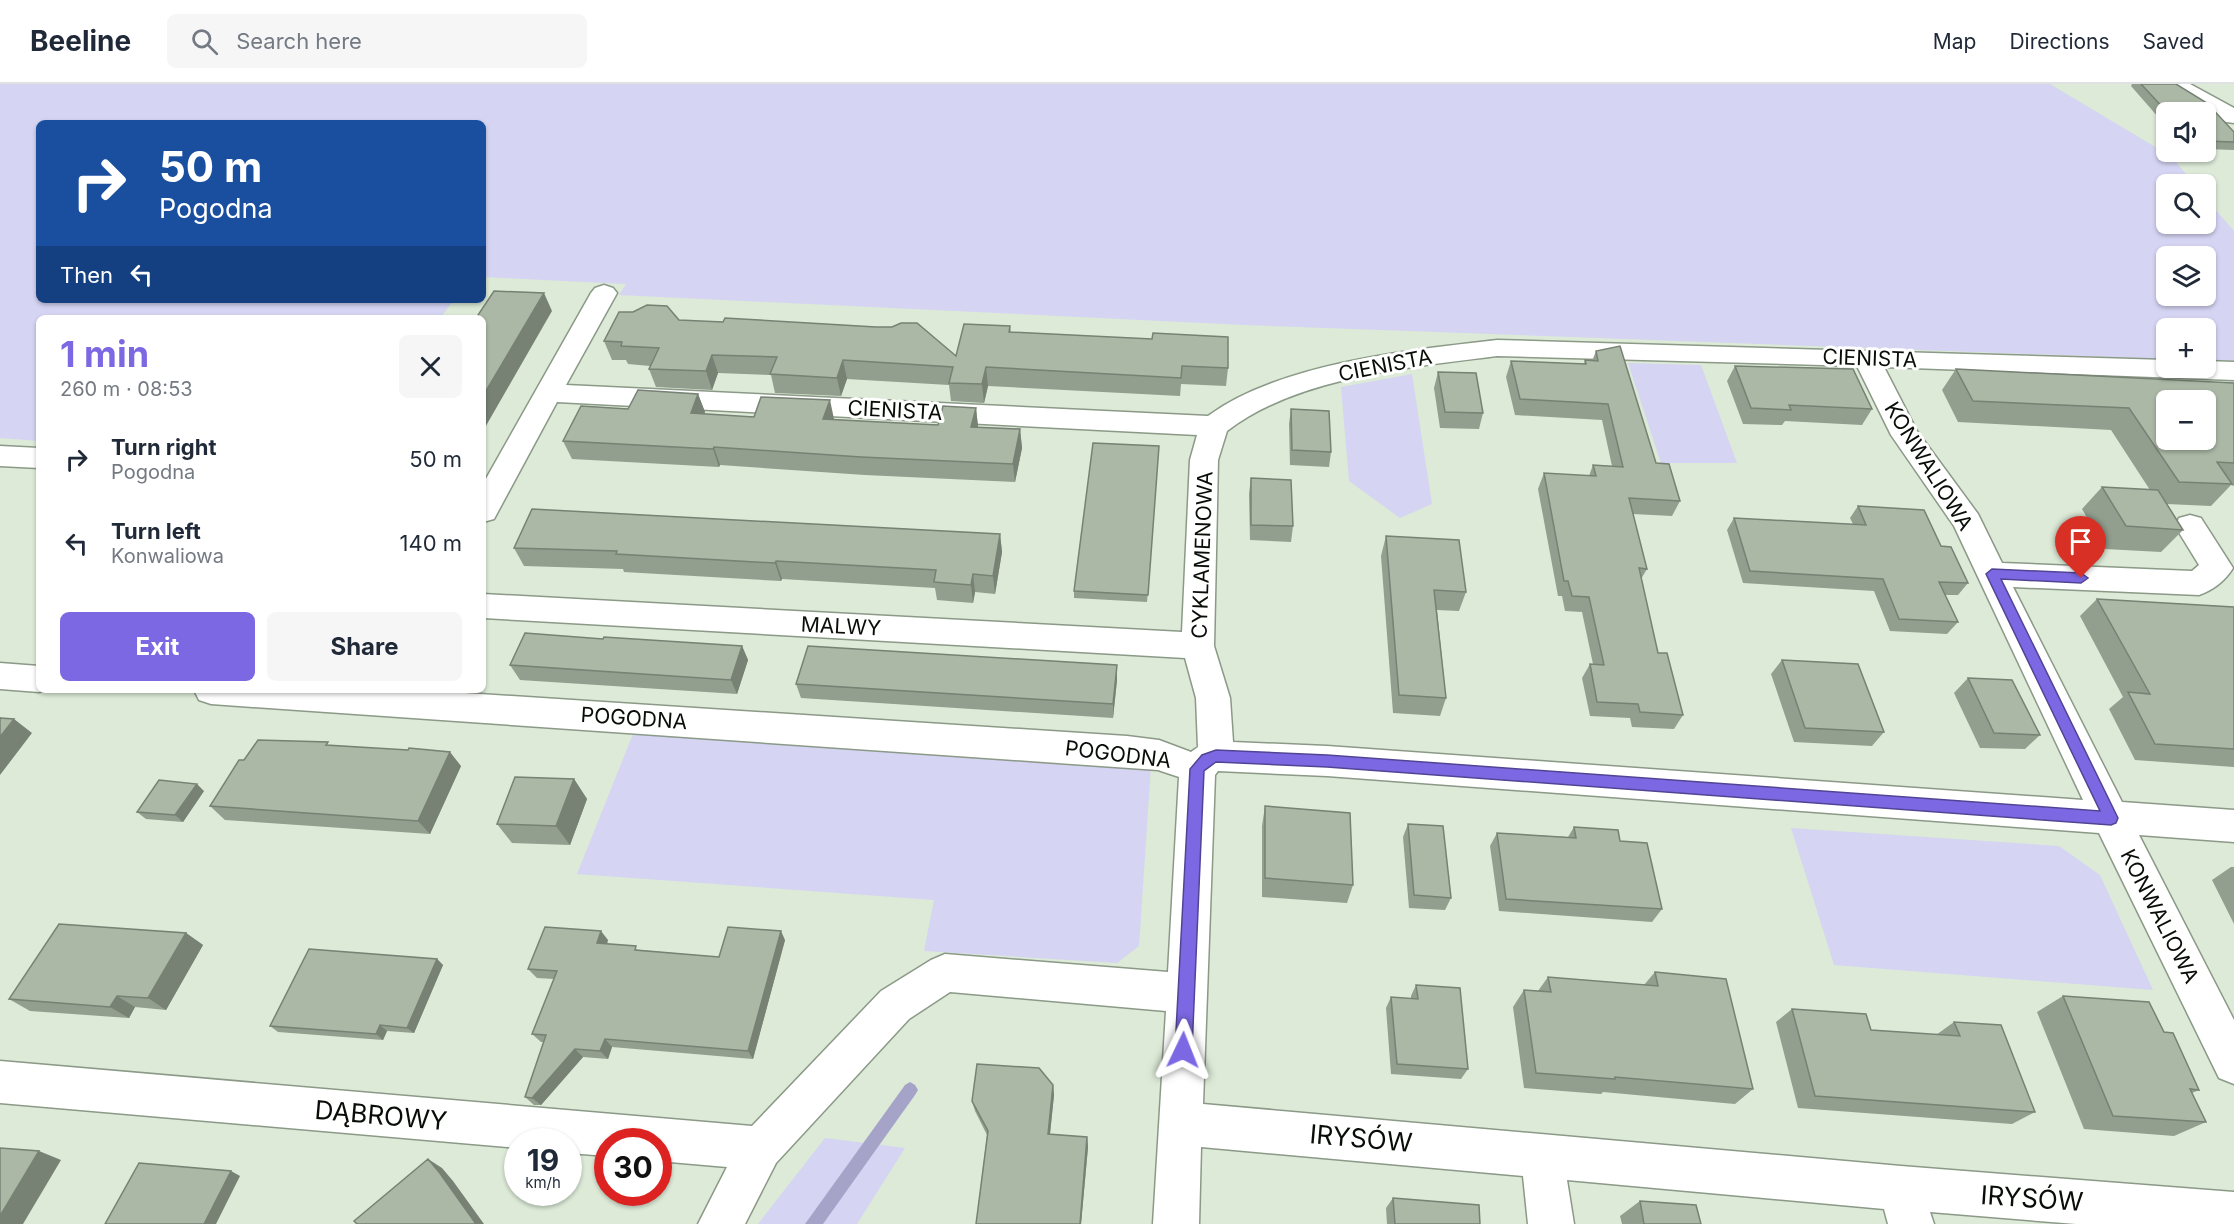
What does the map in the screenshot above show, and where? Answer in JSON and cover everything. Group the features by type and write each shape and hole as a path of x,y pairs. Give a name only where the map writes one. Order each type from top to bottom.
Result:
{"street":[{"path":"2174,84 2234,117"},
{"path":"486,499 490,484 548,393 604,293"},
{"name":"CIENISTA","path":"548,393 1214,426 1257,400 1314,379 1406,359 1469,350 1523,348 2234,371"},
{"name":"KONWALIOWA","path":"1866,358 1905,435 1956,504 2234,1063"},
{"name":"CYKLAMENOWA","path":"1176,1224 1185,993 1213,698 1198,646 1204,460 1214,426"},
{"path":"0,456 36,458"},
{"path":"1992,574 2199,583 2217,568 2190,526"},
{"name":"MALWY","path":"486,606 1198,646"},
{"path":"0,676 36,679"},
{"name":"POGODNA","path":"257,693 1127,751 1206,762 1327,761 2234,826"},
{"path":"721,1224 761,1148 895,1005 945,973 1185,993"},
{"name":"DĄBROWY","path":"0,1082 761,1148"},
{"name":"IRYSÓW","path":"1179,1122 1542,1154 1906,1206 2234,1214"},
{"path":"1542,1154 1551,1224"}],"shaded area":[{"path":"0,84 2050,84 2156,147 2156,162 2176,162 2186,174 2156,174 2156,234 2216,234 2216,211 2234,231 2234,361 2216,360 2216,318 2156,318 2156,359 1245,325 619,295 626,284 486,277 486,120 36,120 36,303 452,303 442,315 36,315 36,441 0,438"},
{"path":"1628,363 1701,365 1737,463 1661,463"},
{"path":"1412,374 1432,504 1400,518 1349,481 1341,387"},
{"path":"635,729 1151,765 1139,946 1117,963 924,951 934,900 577,874"},
{"path":"1791,828 2059,846 2100,875 2153,990 1834,965"},
{"path":"825,1138 905,1148 857,1224 758,1224"}],"building":[{"path":"2141,84 2176,84 2205,102 2158,102"},
{"path":"2216,113 2234,132 2234,142 2216,141"},
{"path":"494,291 544,293 486,391 486,315 478,315"},
{"path":"647,305 667,306 679,320 723,322 725,318 876,327 917,323 956,356 964,324 1010,326 1009,332 1152,339 1153,333 1228,337 1228,368 1182,366 1181,378 986,367 982,384 949,383 953,367 843,360 837,378 770,374 777,357 712,355 706,371 649,369 659,348 621,346 622,342 604,341 619,312 633,312"},
{"path":"1620,346 1656,463 1669,464 1680,501 1629,498 1647,569 1639,568 1658,653 1667,653 1683,715 1640,712 1638,704 1597,702 1590,664 1604,665 1589,597 1572,596 1568,581 1564,581 1544,473 1596,476 1593,465 1623,467 1608,404 1520,399 1511,361 1586,364 1585,360 1598,361 1596,351"},
{"path":"1735,366 1853,369 1872,409 1789,405 1791,410 1751,408"},
{"path":"1956,369 2234,383 2234,463 2217,462 2232,484 2179,482 2157,450 2216,450 2216,390 2156,390 2156,448 2129,408 1973,401"},
{"path":"1438,372 1476,373 1483,413 1445,412"},
{"path":"638,390 698,394 691,413 754,417 761,397 830,400 823,419 938,425 943,406 976,408 971,427 1020,429 1013,464 563,441 581,406 628,409"},
{"path":"1291,409 1329,411 1331,452 1292,450"},
{"path":"1093,443 1159,446 1148,595 1074,591"},
{"path":"1251,478 1291,480 1293,526 1251,525"},
{"path":"2102,487 2158,490 2183,530 2126,526"},
{"path":"1858,506 1924,510 1941,546 1951,547 1968,583 1939,582 1958,622 1899,619 1883,579 1750,571 1734,518 1866,525"},
{"path":"532,509 1000,534 993,576 973,574 971,585 934,582 936,570 616,554 617,551 514,548"},
{"path":"1386,536 1459,540 1466,592 1434,590 1446,698 1399,695"},
{"path":"2097,599 2234,607 2234,749 2155,744 2128,692 2150,694"},
{"path":"525,633 742,646 731,680 510,665"},
{"path":"808,646 1117,665 1113,704 796,684"},
{"path":"1782,660 1858,664 1884,732 1805,728"},
{"path":"1968,678 2012,680 2040,735 1994,733"},
{"path":"0,718 14,719 0,737"},
{"path":"258,740 328,742 326,745 450,752 418,821 210,806 239,760 244,760"},
{"path":"515,777 574,779 556,826 497,824"},
{"path":"159,780 197,784 175,815 137,812"},
{"path":"1265,806 1350,813 1353,885 1265,878"},
{"path":"1408,824 1443,826 1451,898 1414,895"},
{"path":"1574,827 1618,830 1620,841 1647,843 1662,909 1506,899 1497,833 1576,838"},
{"path":"59,924 186,933 148,998 117,996 110,1007 9,999"},
{"path":"545,927 601,931 597,943 636,946 635,950 719,957 728,927 781,931 748,1051 605,1039 600,1051 575,1049 532,1098 525,1097 546,1035 532,1034 557,971 528,969"},
{"path":"309,949 437,959 407,1028 380,1025 376,1034 270,1026"},
{"path":"1655,972 1726,979 1753,1089 1615,1077 1615,1079 1536,1073 1524,990 1551,992 1548,977 1658,986"},
{"path":"1416,985 1460,988 1468,1069 1397,1064 1391,997 1418,999"},
{"path":"2063,996 2149,1002 2164,1032 2173,1033 2199,1090 2190,1089 2206,1122 2113,1116"},
{"path":"1792,1009 1866,1014 1871,1030 1960,1036 1954,1022 2001,1025 2035,1112 1815,1096"},
{"path":"977,1064 1039,1068 1053,1085 1048,1134 1087,1137 1080,1224 976,1224 988,1131 972,1101"},
{"path":"0,1148 39,1151 0,1216"},
{"path":"428,1159 476,1224 357,1224 354,1221"},
{"path":"139,1163 231,1171 204,1224 105,1224"},
{"path":"1393,1198 1479,1205 1480,1224 1395,1224"},
{"path":"1640,1201 1696,1205 1701,1224 1644,1224"}],"waterway":[{"path":"813,1224 910,1090"}],"route":[{"path":"1183,1050 1197,769 1207,759 1216,756 1327,761 2111,818 2044,685 1992,574 2081,578"}]}
